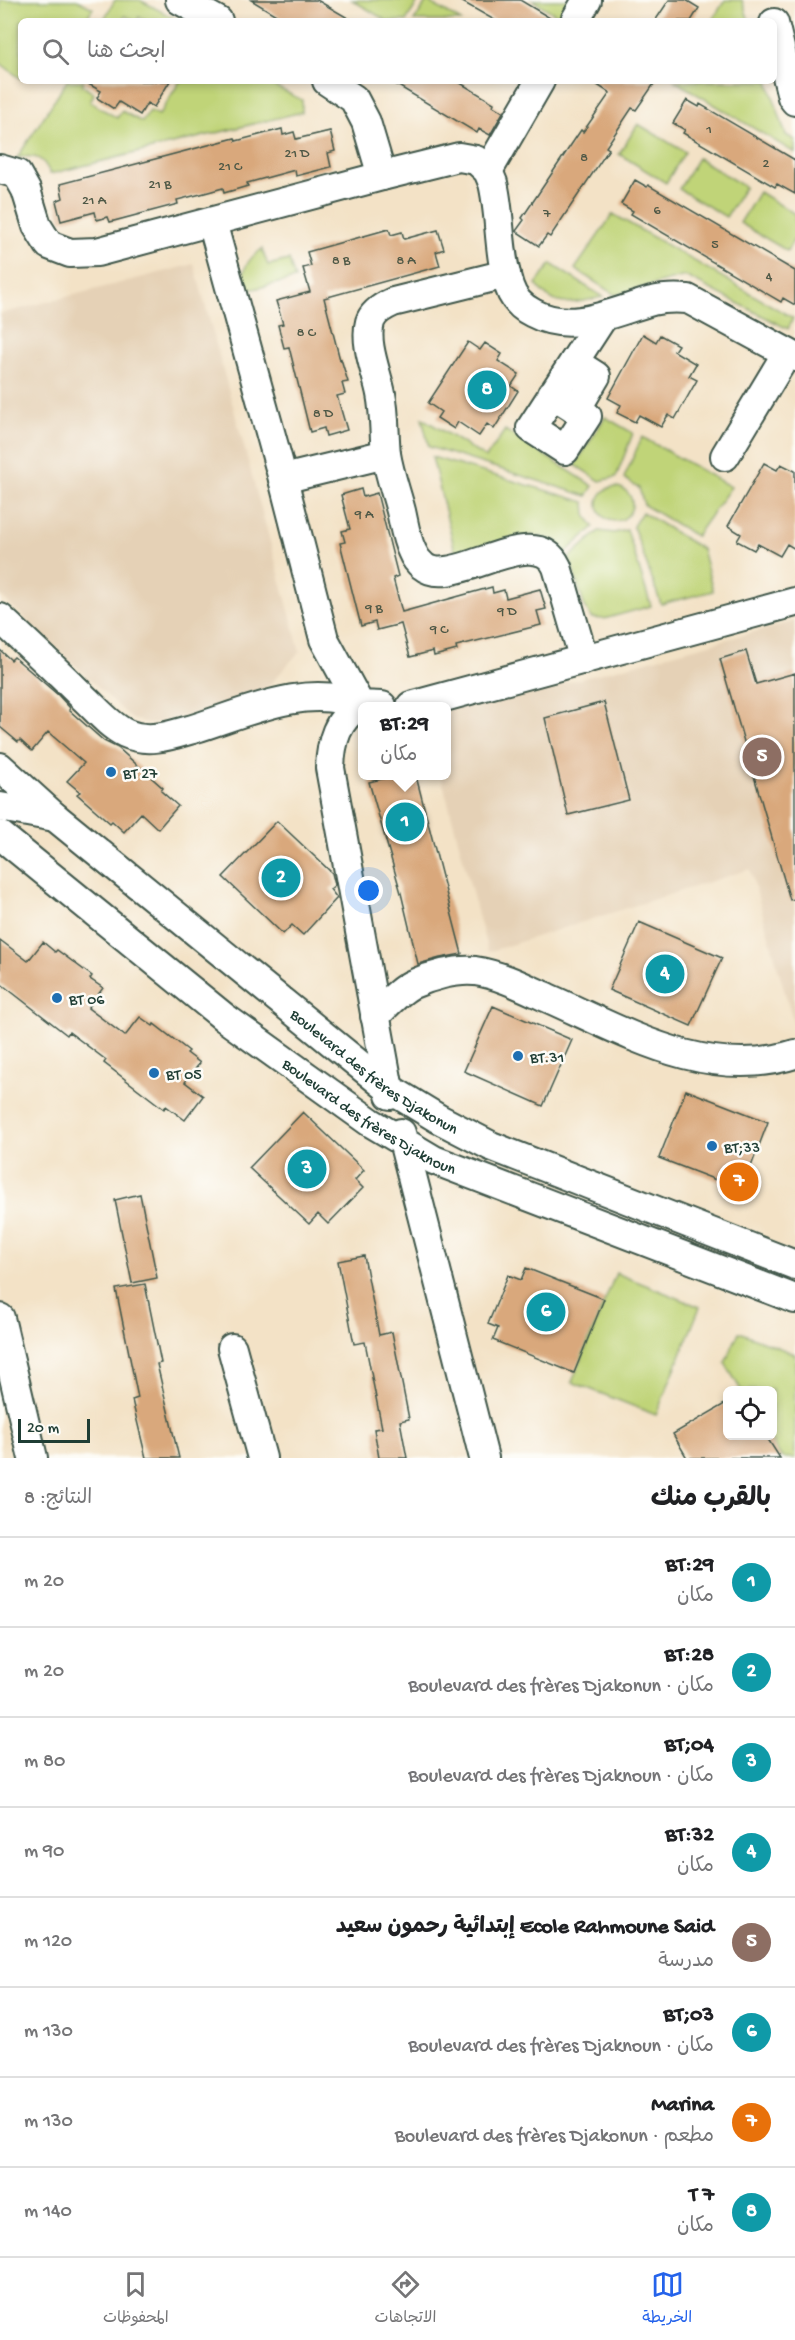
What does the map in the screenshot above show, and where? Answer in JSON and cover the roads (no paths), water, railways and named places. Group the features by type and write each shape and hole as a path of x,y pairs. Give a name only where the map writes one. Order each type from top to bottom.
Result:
{"street":[{"path":"180,0 213,18"},
{"path":"577,18 587,0"},
{"path":"769,0 773,18"},
{"path":"777,35 789,87 795,101"},
{"path":"332,84 354,99 366,122 382,176"},
{"path":"488,171 538,84"},
{"path":"0,170 16,174 26,190 37,226 49,245 70,253 97,252 459,157 476,160 488,171 495,191 506,274 514,298 526,309 541,317 559,322 579,322 652,301 688,298 791,355 725,456"},
{"path":"212,222 283,479 324,639 368,702"},
{"path":"506,274 393,302 381,307 370,320 368,333 381,395 386,454 411,549 424,567 433,572 521,550 532,549 544,552 557,567 584,660"},
{"path":"563,379 576,410 586,416 565,450 531,428 603,316"},
{"path":"563,379 596,376 576,410"},
{"path":"283,479 386,454"},
{"path":"426,702 795,602"},
{"path":"0,618 103,716 123,732 144,740 306,696 343,698 358,702"},
{"path":"358,709 352,710 336,730 330,768 388,1088 484,1458"},
{"path":"0,767 55,817"},
{"name":"Boulevard des frères Djakonun","path":"0,807 55,817 388,1088 439,1119 491,1146 795,1265"},
{"name":"Boulevard des frères Djaknoun","path":"0,835 225,1018 370,1122 404,1143 434,1160 479,1179 795,1299"},
{"path":"375,1016 411,985 442,974 473,971 507,979 661,1048 699,1059 742,1062 778,1059 795,1054"},
{"path":"0,1318 33,1458"},
{"path":"232,1348 262,1458"}],"place":[{"name":"T 7","path":"487,390"},
{"name":"Ecole Rahmoune Said إبتدائية رحمون سعيد","path":"762,757"},
{"name":"BT 27","path":"111,772"},
{"name":"BT:29","path":"405,822"},
{"name":"BT:28","path":"281,878"},
{"name":"BT:32","path":"665,974"},
{"name":"BT 06","path":"57,998"},
{"name":"BT.31","path":"518,1056"},
{"name":"BT 05","path":"154,1073"},
{"name":"BT;33","path":"712,1146"},
{"name":"BT;04","path":"307,1169"},
{"name":"Marina","path":"739,1182"},
{"name":"BT;03","path":"546,1312"}]}
